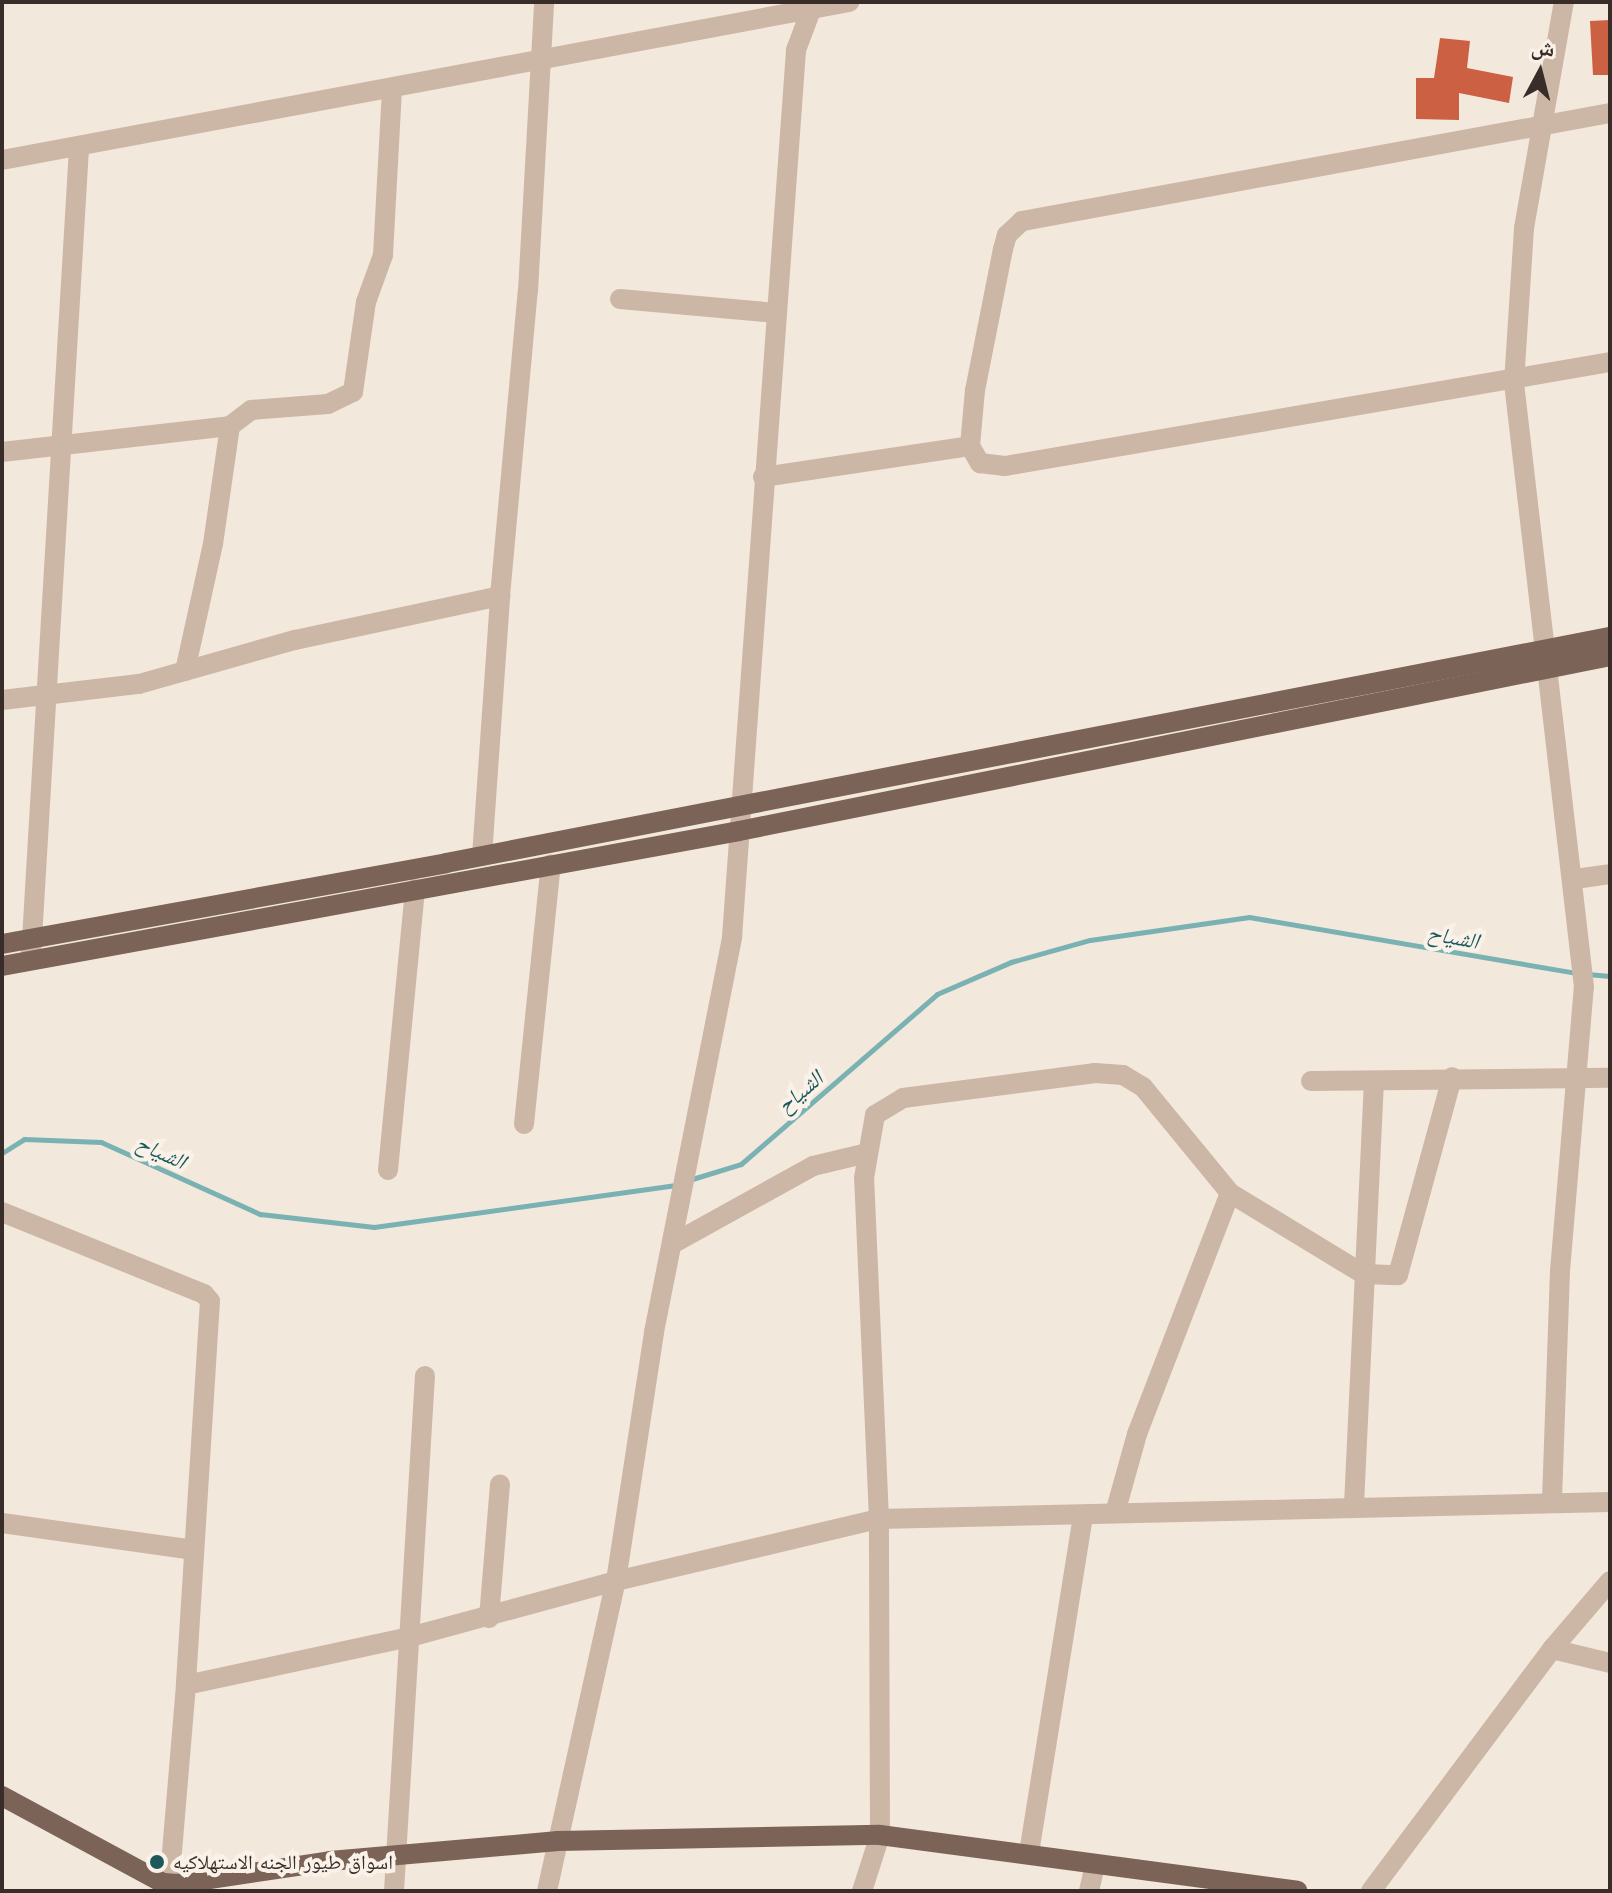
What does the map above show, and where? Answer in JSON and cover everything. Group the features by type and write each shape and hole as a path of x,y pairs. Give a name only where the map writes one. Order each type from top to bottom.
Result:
{"main road":[{"path":"2,966 739,831 1543,659 1610,637"},
{"path":"2,944 482,856 740,803 1543,659 1610,656"},
{"path":"2,1796 169,1887 396,1854 558,1841 880,1835 1297,1891"}],"street":[{"path":"482,856 500,596 528,291 544,2"},
{"path":"2,160 540,63 786,8 849,2"},
{"path":"1552,1500 1573,1078 1584,987 1575,879 1543,659 1514,383 1524,228 1538,127 1564,2"},
{"path":"547,1891 616,1581 634,1447 732,937 796,50 814,5"},
{"path":"786,8 796,50"},
{"path":"2,452 230,426 251,410 328,404 353,392 366,302 383,255 392,90"},
{"path":"1610,113 1022,221 1007,235 1003,249 975,390 970,446 980,463 1005,466 1514,383 1610,362"},
{"path":"31,960 64,443 79,147"},
{"path":"620,299 776,313"},
{"path":"185,671 213,544 230,426"},
{"path":"763,477 970,446"},
{"path":"2,700 127,686 356,625 443,612 500,596"},
{"path":"524,1124 551,864"},
{"path":"1575,879 1610,874"},
{"path":"388,1170 415,889"},
{"path":"862,1891 880,1835 879,1519 865,1239 867,1153 875,1115 903,1098 1113,1073 1143,1087 1230,1193 1363,1274 1398,1275 1452,1077"},
{"path":"1311,1081 1452,1077 1610,1078"},
{"path":"1354,1505 1374,1081"},
{"path":"674,1243 813,1166 867,1153"},
{"path":"1115,1513 1142,1421 1230,1193"},
{"path":"2,1212 204,1294 210,1301 186,1685 169,1887"},
{"path":"394,1891 406,1638 425,1376"},
{"path":"489,1618 500,1484"},
{"path":"186,1685 406,1638 489,1618 616,1581 879,1519 1083,1516 1552,1500 1610,1502"},
{"path":"1029,1853 1083,1516"},
{"path":"2,1523 194,1550"},
{"path":"1371,1891 1552,1649 1610,1581"},
{"path":"1552,1649 1610,1663"},
{"path":"1089,1891 1095,1865"}],"building":[{"path":"1610,20 1610,75 1593,75 1590,21"},
{"path":"1440,38 1470,41 1467,68 1513,77 1509,103 1459,93 1459,120 1416,119 1416,78 1434,78"}],"waterway":[{"name":"الشياح","path":"689,1180 741,1164 937,994 1011,962 1090,940 1249,917 1577,973"},
{"name":"الشياح","path":"1587,974 1610,976"},
{"name":"الشياح","path":"2,1153 24,1139 101,1142 260,1214 374,1227 676,1185"}],"place":[{"name":"اسواق طيور الجنه الاستهلاكيه","path":"157,1862"}]}
